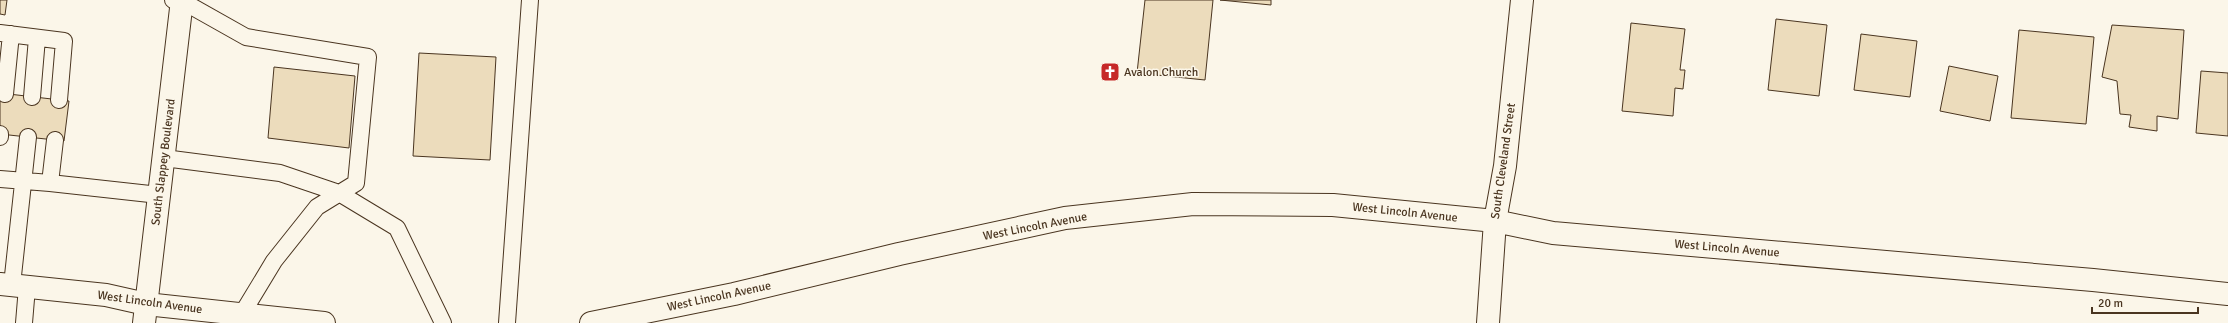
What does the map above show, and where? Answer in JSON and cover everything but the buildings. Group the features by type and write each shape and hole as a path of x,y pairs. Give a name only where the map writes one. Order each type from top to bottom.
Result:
{"street":[{"name":"South Slappey Boulevard","path":"145,313 164,158 179,0"},
{"name":"South Cleveland Street","path":"1488,323 1495,222 1504,166 1522,0"},
{"name":"West Lincoln Avenue","path":"591,323 734,294 899,254 1065,218 1193,204 1325,205 1495,222 1553,233 2093,280 2228,294"},
{"name":"West Lincoln Avenue","path":"13,286 106,295 145,313 242,314 310,322"}],"lane":[{"path":"179,0 246,37 368,58 356,183 317,207 274,261 242,314"},
{"path":"507,323 530,0"},
{"path":"5,94 5,33 64,41 59,100"},
{"path":"32,97 37,38"},
{"path":"24,323 13,286 28,137"},
{"path":"50,183 55,140"},
{"path":"164,158 280,173 339,193 397,228 443,323"},
{"path":"0,179 50,183 159,196"}],"place":[{"name":"Avalon Church","path":"1110,72"}]}
